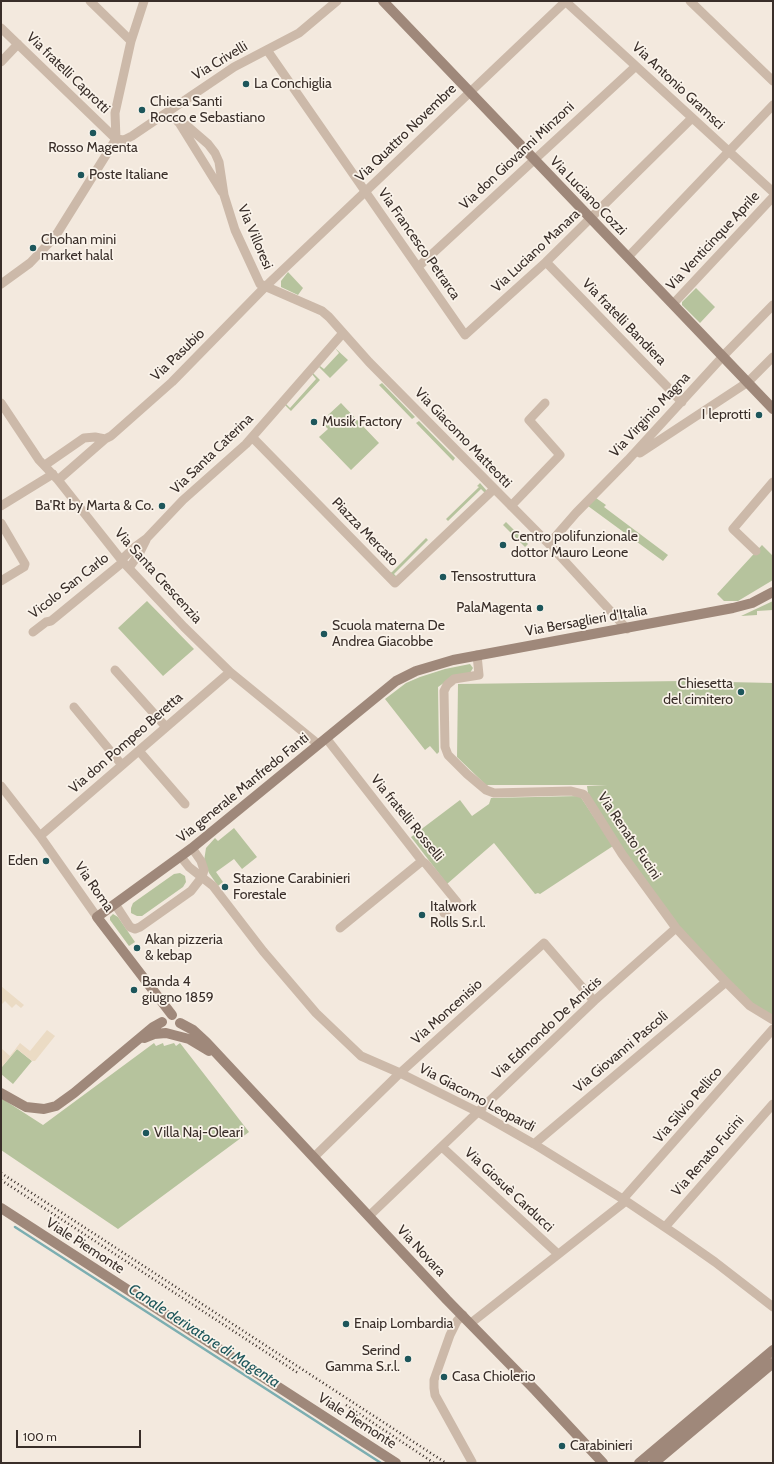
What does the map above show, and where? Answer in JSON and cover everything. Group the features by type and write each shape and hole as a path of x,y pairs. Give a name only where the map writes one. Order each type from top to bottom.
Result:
{"street":[{"path":"90,1 131,41"},
{"path":"1,284 30,263 58,232 116,139 115,113 131,41 144,1"},
{"name":"Via Crivelli","path":"116,139 124,140 132,136 234,67 299,33 337,1"},
{"name":"Via Luciano Cozzi","path":"383,1 773,409"},
{"name":"Via Quattro Novembre","path":"266,286 565,1"},
{"name":"Via Antonio Gramsci","path":"565,1 773,192"},
{"path":"690,1 773,81"},
{"name":"Via fratelli Caprotti","path":"1,28 116,139"},
{"path":"1,62 18,44"},
{"name":"Via Francesco Petrarca","path":"267,50 465,335"},
{"name":"Via don Giovanni Minzoni","path":"418,267 636,66"},
{"path":"628,257 773,105"},
{"name":"Via Villoresi","path":"171,110 224,195"},
{"name":"Via Luciano Manara","path":"465,335 546,262 692,118"},
{"name":"Via Villoresi","path":"178,122 186,125 208,144 215,153 219,162 224,195 235,230 260,284 266,286"},
{"name":"Via Venticinque Aprile","path":"673,304 773,198"},
{"name":"Via fratelli Bandiera","path":"546,262 682,402"},
{"name":"Via Giacomo Matteotti","path":"266,286 322,311 549,544 626,629"},
{"name":"Via Pasubio","path":"1,506 56,477 111,436 172,382 266,286"},
{"name":"Via Virginio Magna","path":"549,544 576,513 628,460 773,305"},
{"name":"Via Santa Caterina","path":"124,563 134,547 146,539 183,500 246,444 343,333"},
{"path":"628,460 748,382 772,360"},
{"path":"511,506 560,455 529,420 545,403"},
{"name":"Via Santa Crescenzia","path":"1,404 39,460 56,477 124,563 179,622 230,672 322,741"},
{"path":"45,465 84,438 94,437 105,440"},
{"name":"Piazza Mercato","path":"252,437 395,583 494,488"},
{"path":"756,551 733,529 773,482"},
{"path":"1,523 25,564 24,567 1,581"},
{"name":"Vicolo San Carlo","path":"32,632 46,622 51,621 124,563"},
{"name":"Via Bersaglieri d'Italia","path":"404,677 416,671 445,662 734,608 752,603 773,592"},
{"name":"Via Renato Fucini","path":"477,656 478,675 454,679 447,685 444,691 445,747 448,755 486,790 494,793 571,792 583,794 590,801 622,854 676,928 750,1006 773,1020"},
{"path":"115,670 166,727"},
{"name":"Via don Pompeo Beretta","path":"40,836 230,672"},
{"name":"Via generale Manfredo Fanti","path":"97,917 181,857 396,681 404,677"},
{"path":"74,707 122,765"},
{"name":"Via fratelli Rosselli","path":"322,741 457,902 444,913"},
{"path":"139,751 185,804"},
{"name":"Via Roma","path":"1,786 40,836 97,917 164,1005 166,1018"},
{"path":"115,904 130,927 135,929 191,891 202,877 204,870 201,861 192,848"},
{"name":"Via Giacomo Leopardi","path":"181,857 189,867 213,886 263,951 316,1013 361,1056 400,1073 478,1112 534,1144 665,1227 715,1262 773,1307"},
{"path":"340,928 422,861"},
{"name":"Via Edmondo De Amicis","path":"369,1216 594,1002 676,928"},
{"name":"Via Moncenisio","path":"314,1157 400,1073 544,942 594,1002"},
{"name":"Via Giovanni Pascoli","path":"534,1144 726,982"},
{"path":"166,1018 162,1028 169,1034"},
{"path":"1,1093 26,1107 44,1109 56,1106 74,1093 138,1040 166,1018 177,1018 180,1023 178,1032 169,1034 154,1034 138,1040"},
{"name":"Via Novara","path":"180,1023 193,1030 219,1056 603,1463"},
{"name":"Via Silvio Pellico","path":"471,1323 624,1200 773,1030"},
{"name":"Via Novara","path":"169,1034 189,1040 219,1056"},
{"name":"Via Renato Fucini","path":"665,1227 773,1104"},
{"name":"Via Giosuè Carducci","path":"442,1147 558,1254"},
{"name":"Viale Piemonte","path":"1,1208 396,1463"},
{"path":"463,1315 457,1321 450,1335 434,1380 434,1388 435,1395 472,1462"},
{"path":"654,1463 773,1350"},
{"path":"639,1463 773,1363"}],"green space":[{"path":"288,272 303,288 298,295 281,287 281,281"},
{"path":"696,288 715,307 700,323 682,305 682,302"},
{"path":"335,348 348,360 330,378 319,367 320,366 324,369 339,353"},
{"path":"313,373 320,380 291,411 285,405 286,404 290,408 316,379 312,374"},
{"path":"382,383 415,417 412,419 379,385"},
{"path":"341,403 379,443 351,470 319,437 328,429 324,425 331,418 328,415"},
{"path":"419,421 455,458 453,461 416,423"},
{"path":"480,483 487,491 485,493 481,489 448,521 446,519 479,487 477,486"},
{"path":"596,498 606,505 604,507 668,555 663,561 588,506"},
{"path":"506,522 528,544 525,547 503,525"},
{"path":"426,538 428,540 394,574 398,578 388,574 392,572"},
{"path":"762,545 773,556 773,580 738,601 724,601 717,594"},
{"path":"147,601 194,649 163,676 118,628"},
{"path":"773,601 773,610 757,611 757,615 741,616"},
{"path":"470,664 473,668 470,673 455,675 438,687 439,752 437,754 430,746 425,750 385,699 406,683 420,677 445,669"},
{"path":"682,681 773,683 773,1016 748,1001 681,929 620,845 588,793 587,786 607,785 486,785 457,757 458,684"},
{"path":"580,796 613,846 540,894 535,894 494,843 447,884 411,837 460,800 472,816 489,804 491,798"},
{"path":"234,828 257,857 242,869 234,859 216,872 223,882 218,886 209,873 204,861 206,848 215,838 218,841"},
{"path":"180,873 185,876 186,882 183,887 142,916 137,916 131,913 133,903 174,874"},
{"path":"113,914 118,917 135,942 129,946 110,920 110,917"},
{"path":"154,1043 156,1046 163,1043 164,1046 174,1043 176,1046 180,1043 249,1132 118,1229 1,1150 1,1098 43,1125"},
{"path":"17,1049 32,1061 13,1084 1,1074 1,1068"}],"shaded area":[{"path":"1,986 24,1005 21,1008 16,1004 12,1008 5,1001 2,1004"},
{"path":"47,1030 55,1036 35,1061 32,1061 17,1049 1,1068 1,1048 10,1056 20,1043 30,1051"}],"waterway":[{"name":"Canale derivatore di Magenta","path":"15,1227 381,1463"}],"railway":[{"path":"1,1173 446,1463"},
{"path":"1,1180 298,1373"},
{"path":"346,1405 434,1463"}],"place":[{"name":"La Conchiglia","path":"246,84"},
{"name":"Chiesa Santi Rocco e Sebastiano","path":"142,110"},
{"name":"Rosso Magenta","path":"93,133"},
{"name":"Poste Italiane","path":"81,175"},
{"name":"Chohan mini market halal","path":"33,248"},
{"name":"I leprotti","path":"759,415"},
{"name":"Musik Factory","path":"314,422"},
{"name":"Ba'Rt by Marta & Co.","path":"162,506"},
{"name":"Centro polifunzionale dottor Mauro Leone","path":"503,545"},
{"name":"Tensostruttura","path":"443,577"},
{"name":"PalaMagenta","path":"540,608"},
{"name":"Scuola materna De Andrea Giacobbe","path":"324,634"},
{"name":"Chiesetta del cimitero","path":"741,692"},
{"name":"Eden","path":"46,861"},
{"name":"Stazione Carabinieri Forestale","path":"225,887"},
{"name":"Italwork Rolls S.r.l.","path":"422,915"},
{"name":"Akan pizzeria & kebap","path":"137,948"},
{"name":"Banda 4 giugno 1859","path":"134,990"},
{"name":"Villa Naj-Oleari","path":"146,1133"},
{"name":"Enaip Lombardia","path":"346,1324"},
{"name":"Serind Gamma S.r.l.","path":"408,1359"},
{"name":"Casa Chiolerio","path":"444,1377"},
{"name":"Carabinieri","path":"562,1446"}]}
